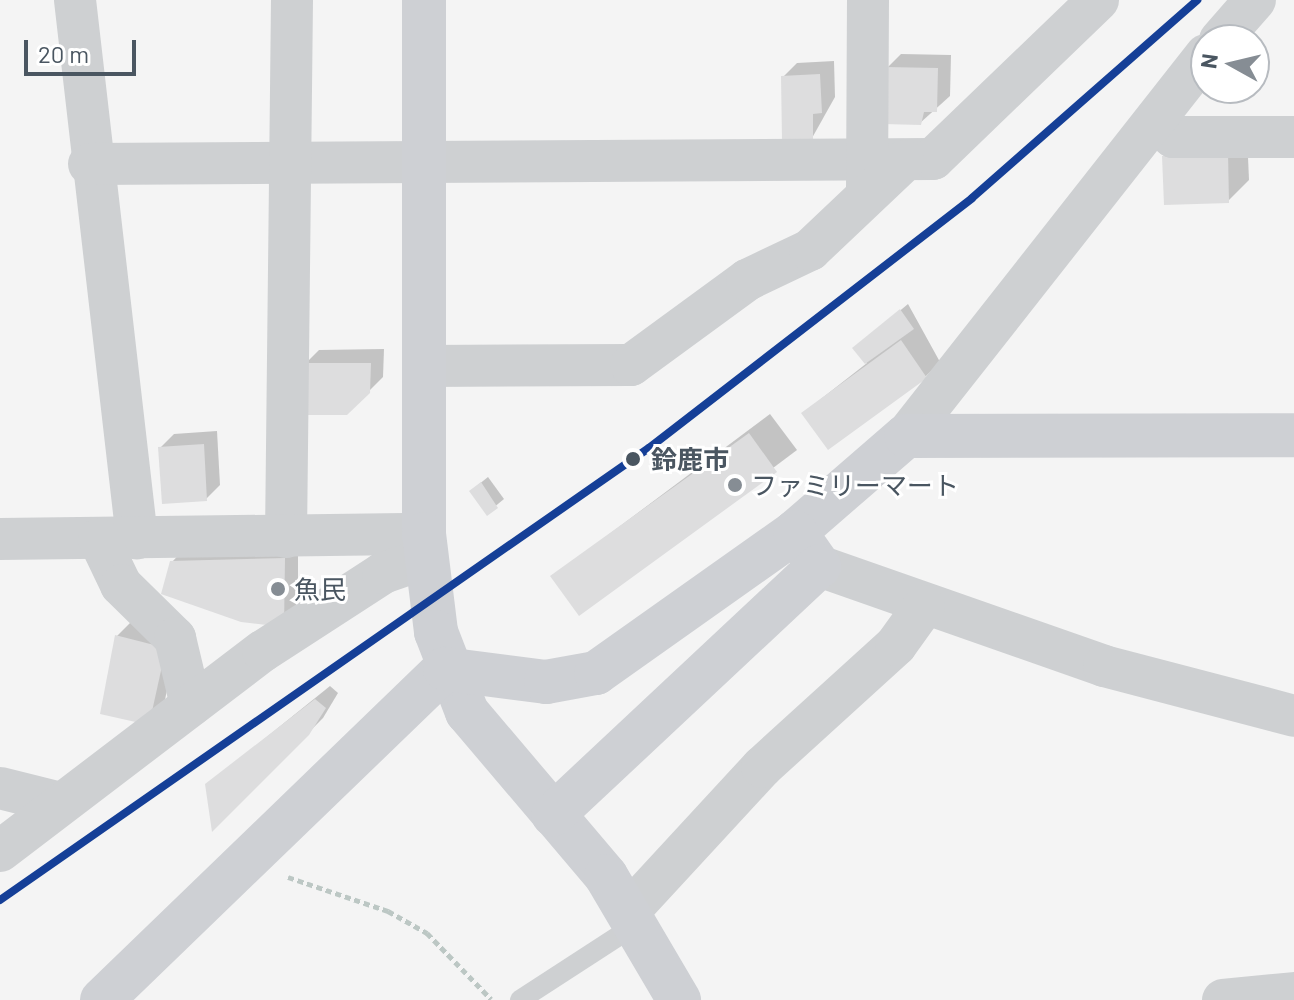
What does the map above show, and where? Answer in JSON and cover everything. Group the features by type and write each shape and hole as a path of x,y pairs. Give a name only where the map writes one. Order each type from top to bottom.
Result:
{"street":[{"path":"75,0 121,585 175,638 191,705"},
{"path":"286,537 293,162 292,0"},
{"path":"424,0 425,546 445,669 467,712 634,916 679,1000"},
{"path":"426,366 631,365 747,280 810,250 879,174 868,0"},
{"path":"89,164 425,160 879,174 933,159 1098,0"},
{"path":"1234,24 1255,0"},
{"path":"553,815 807,549 906,436 1190,76"},
{"path":"1156,122 1173,137 1294,137"},
{"path":"906,436 1294,435"},
{"path":"0,539 286,537 425,546"},
{"path":"0,851 191,705 425,546"},
{"path":"807,549 924,606 1104,666 1294,716"},
{"path":"445,669 546,682 596,673 807,549"},
{"path":"634,916 762,767 896,645 924,606"},
{"path":"102,1000 445,669"},
{"path":"0,788 60,803"},
{"path":"1223,1000 1294,993"}],"lane":[{"path":"520,1000 634,916"}],"path":[{"path":"280,874 388,911 427,933 492,1000"}],"building":[{"path":"885,67 938,68 937,112 924,112 921,125 883,124"},
{"path":"820,74 822,113 813,114 813,140 782,141 781,76"},
{"path":"1228,153 1229,203 1164,205 1162,156"},
{"path":"900,309 914,329 865,364 852,348"},
{"path":"901,340 927,378 828,450 801,413"},
{"path":"303,363 371,363 370,393 347,415 303,415"},
{"path":"749,433 777,472 579,616 550,576"},
{"path":"204,444 207,501 162,504 158,447"},
{"path":"481,482 498,508 487,516 469,491"},
{"path":"285,558 284,627 241,622 161,594 170,561"},
{"path":"115,635 166,648 149,725 100,714"},
{"path":"315,699 326,708 309,735 212,832 205,784"}],"transit line":[{"path":"0,900 649,448 972,198 1197,0"}],"place":[{"name":"鈴鹿市","path":"633,459"},
{"name":"ファミリーマート","path":"735,485"},
{"name":"魚民","path":"278,589"}]}
